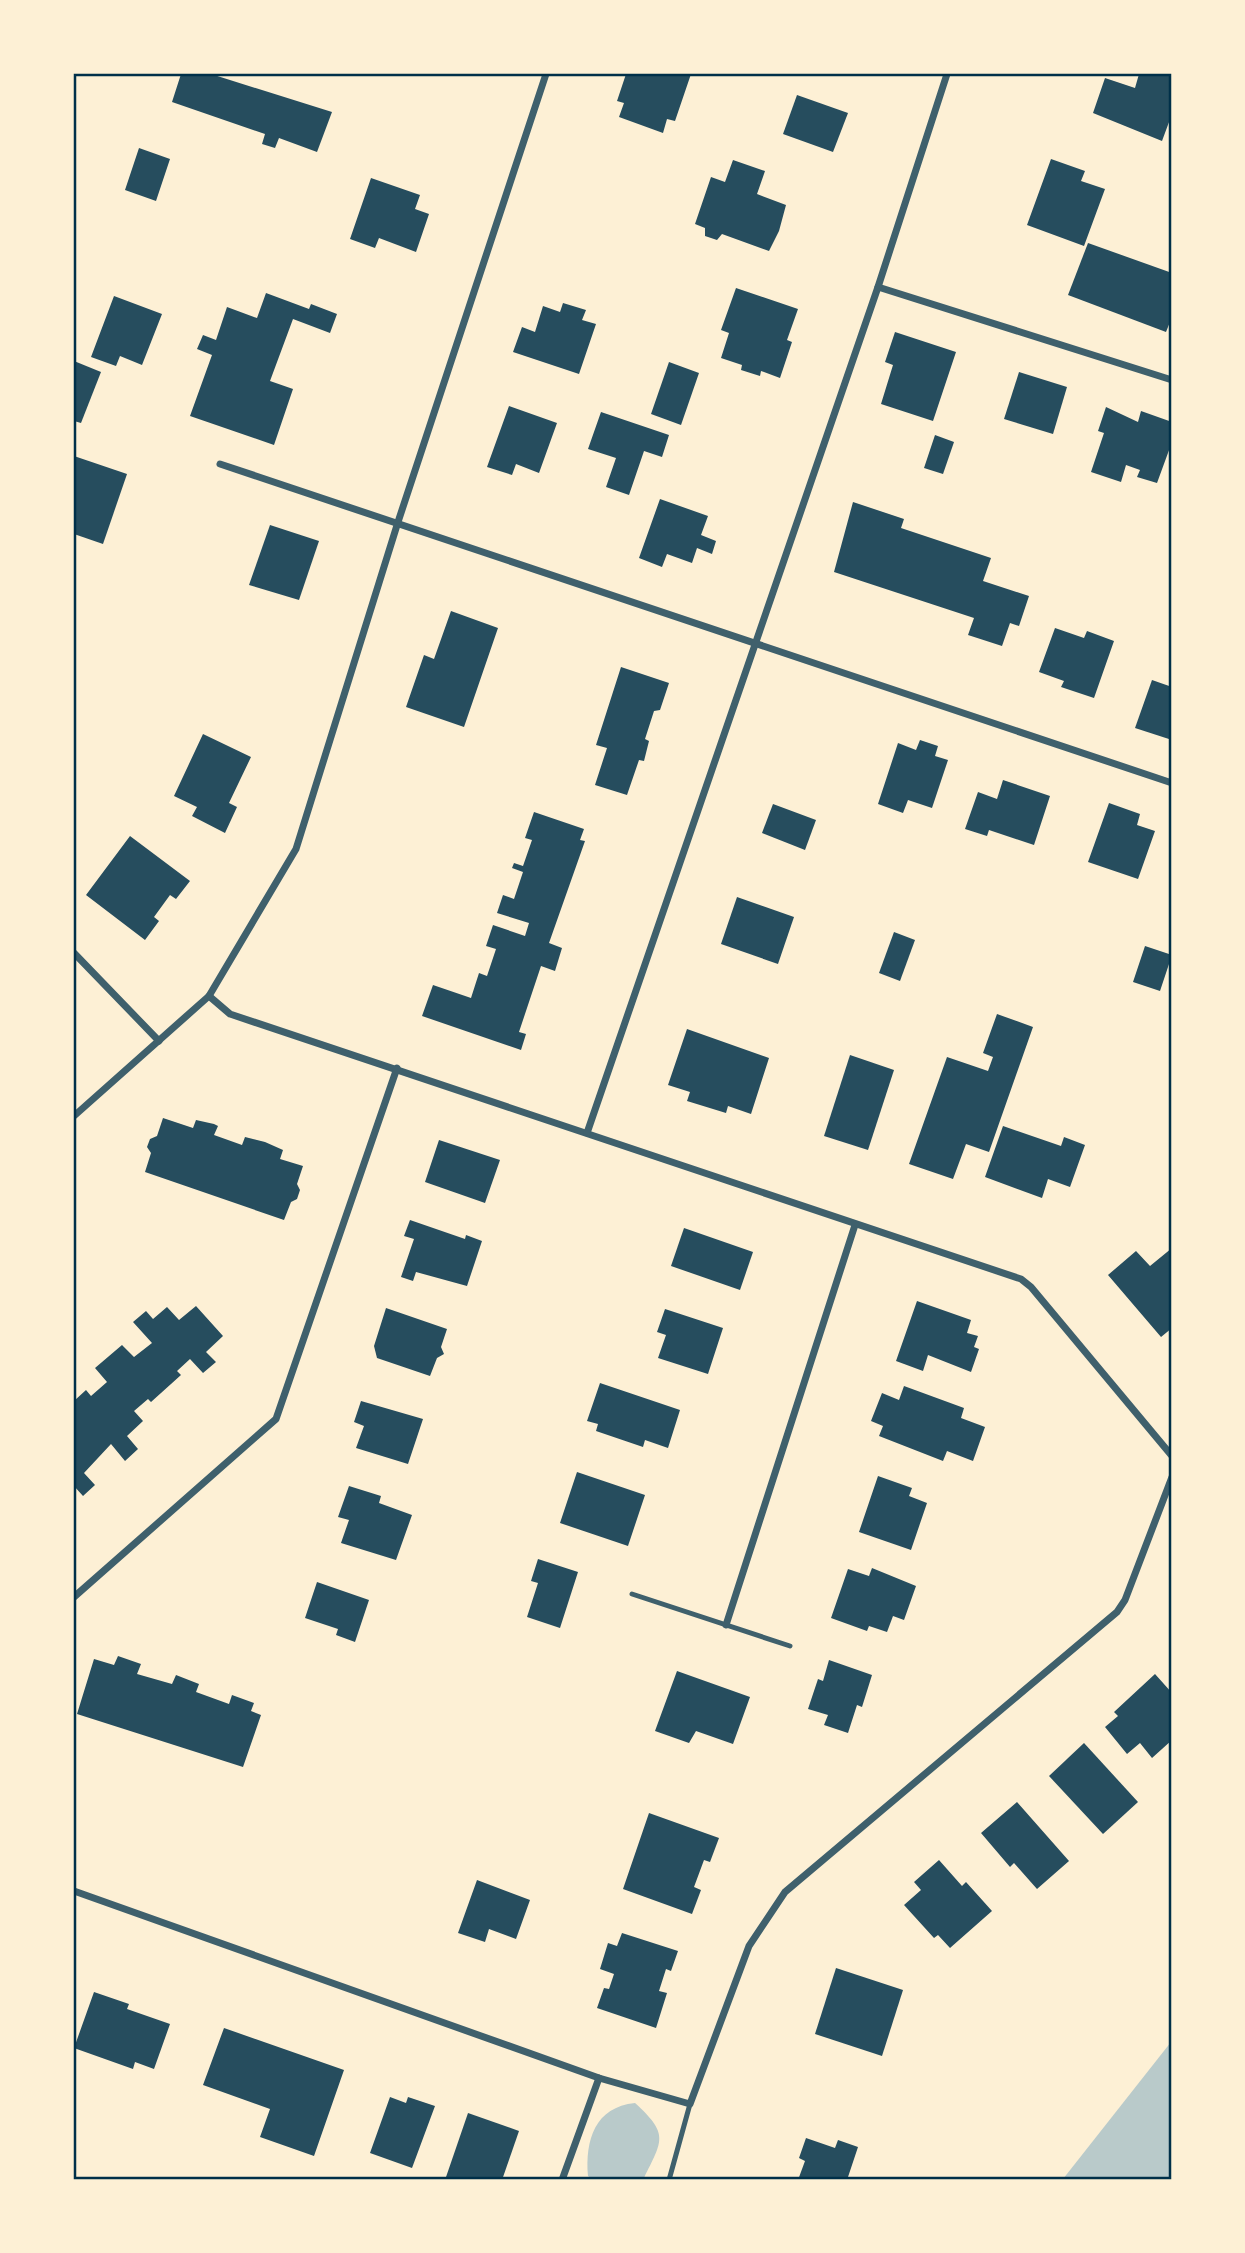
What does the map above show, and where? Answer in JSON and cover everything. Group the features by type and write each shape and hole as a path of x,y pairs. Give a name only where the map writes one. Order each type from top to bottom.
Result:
{"street":[{"path":"74,1116 209,996 296,849 398,522 546,74"},
{"path":"587,1133 878,287 947,74"},
{"path":"878,287 1171,380"},
{"path":"220,464 757,641 1171,783"},
{"path":"74,953 159,1041"},
{"path":"209,996 230,1013 1021,1279 1031,1287 1171,1456"},
{"path":"74,1597 276,1419 397,1068"},
{"path":"726,1625 855,1225"},
{"path":"74,1891 599,2078 690,2104 749,1945 785,1892 1117,1612 1125,1601 1171,1477"},
{"path":"562,2179 599,2078"}],"lane":[{"path":"632,1594 790,1646"},
{"path":"668,2179 690,2104"}],"shaded area":[{"path":"1171,2042 1171,2179 1063,2179"},
{"path":"635,2103 653,2122 659,2138 655,2155 644,2178 592,2179 588,2176 588,2150 595,2128 610,2111"}],"building":[{"path":"181,74 211,74 332,112 317,152 279,138 275,148 262,144 265,134 172,102"},
{"path":"626,74 691,74 675,121 667,119 663,133 619,117 624,103 617,101"},
{"path":"1139,74 1172,74 1172,114 1162,141 1093,113 1105,78 1135,88"},
{"path":"797,95 848,113 833,152 783,134"},
{"path":"139,148 170,159 156,201 125,190"},
{"path":"1051,159 1085,171 1081,181 1105,189 1084,246 1027,225"},
{"path":"733,160 765,171 757,194 786,205 779,231 769,251 722,234 717,240 705,236 705,228 695,224 711,177 725,182"},
{"path":"371,178 420,195 415,209 429,214 416,252 379,238 375,248 350,239"},
{"path":"1088,243 1172,273 1172,317 1166,332 1068,295"},
{"path":"736,288 798,309 787,340 792,342 780,378 761,371 760,376 741,370 742,365 721,358 729,333 721,330"},
{"path":"266,293 309,309 311,304 337,314 330,333 293,319 270,381 293,389 274,445 190,416 212,355 197,349 203,335 216,340 227,307 257,318"},
{"path":"114,296 162,314 142,365 120,356 116,366 91,357"},
{"path":"563,303 586,310 582,320 596,324 579,374 513,352 522,327 535,332 543,306 560,312"},
{"path":"895,332 956,352 933,421 881,404 893,365 885,362"},
{"path":"74,361 101,372 81,423 74,421"},
{"path":"669,362 699,373 681,425 651,414"},
{"path":"1019,372 1067,387 1053,434 1004,419"},
{"path":"509,406 557,423 539,473 516,464 512,475 487,467"},
{"path":"1106,407 1138,422 1141,411 1172,422 1172,442 1157,483 1137,477 1140,470 1126,465 1121,482 1091,472 1104,433 1098,431"},
{"path":"601,412 669,435 662,457 644,451 629,495 606,487 616,458 588,449"},
{"path":"935,435 954,442 943,474 924,468"},
{"path":"74,456 127,474 103,544 74,534"},
{"path":"660,499 708,516 701,535 716,541 712,554 697,548 692,563 667,554 662,567 639,558"},
{"path":"853,502 904,519 901,528 991,558 983,581 1029,596 1019,626 1010,623 1002,646 968,635 974,618 834,572"},
{"path":"270,525 319,541 299,600 249,585"},
{"path":"451,611 498,628 464,727 406,707 424,655 434,659"},
{"path":"1055,628 1084,638 1087,631 1114,641 1094,698 1061,687 1064,681 1039,672"},
{"path":"621,667 669,683 660,710 654,711 645,739 649,741 644,761 639,760 627,795 595,785 607,748 596,745"},
{"path":"1152,680 1172,687 1172,740 1135,728"},
{"path":"203,734 251,757 229,803 237,807 225,833 192,816 197,807 174,796"},
{"path":"920,740 938,746 935,756 948,760 932,808 908,800 903,813 878,804 898,743 916,750"},
{"path":"1003,780 1050,796 1034,845 989,830 987,836 965,829 978,792 997,799"},
{"path":"1109,803 1140,814 1137,825 1155,831 1138,879 1088,862"},
{"path":"773,804 816,820 805,850 762,833"},
{"path":"534,812 584,829 580,840 585,841 549,943 562,948 555,971 541,966 519,1032 526,1034 521,1050 422,1016 433,985 471,998 479,973 487,976 496,949 486,946 493,925 525,936 529,923 497,913 503,895 514,899 523,872 512,868 514,863 523,866 532,840 525,838"},
{"path":"130,836 190,881 176,899 170,895 154,917 159,921 145,940 86,895"},
{"path":"737,897 794,917 778,964 721,944"},
{"path":"894,932 915,940 900,981 879,973"},
{"path":"1145,946 1172,955 1160,991 1133,982"},
{"path":"997,1014 1033,1027 989,1152 966,1144 953,1179 909,1164 947,1057 988,1071 993,1057 983,1053"},
{"path":"687,1029 769,1058 751,1114 728,1106 726,1113 687,1101 690,1092 668,1085"},
{"path":"850,1055 894,1070 868,1150 824,1136"},
{"path":"163,1118 193,1128 196,1120 214,1124 218,1126 214,1135 242,1145 245,1137 265,1142 283,1150 280,1159 303,1166 297,1184 300,1190 297,1199 291,1202 284,1220 145,1172 151,1153 147,1147 150,1139 157,1136"},
{"path":"1003,1126 1061,1146 1064,1137 1085,1145 1070,1187 1048,1179 1042,1198 985,1177"},
{"path":"439,1140 500,1160 485,1203 425,1182"},
{"path":"410,1220 465,1239 466,1235 482,1241 467,1286 416,1272 413,1281 401,1277 414,1239 404,1236"},
{"path":"684,1228 753,1252 740,1290 671,1266"},
{"path":"1172,1248 1172,1328 1161,1337 1108,1275 1136,1251 1150,1266"},
{"path":"917,1301 971,1320 967,1333 978,1336 974,1347 979,1349 971,1372 928,1355 923,1371 896,1361"},
{"path":"196,1306 223,1336 206,1352 216,1362 203,1373 190,1359 177,1371 181,1375 151,1402 148,1399 134,1411 143,1421 127,1436 138,1449 125,1461 111,1444 84,1473 95,1485 83,1496 74,1486 74,1401 86,1390 91,1396 107,1382 95,1368 122,1345 134,1357 152,1343 133,1322 146,1311 153,1319 167,1307 179,1320"},
{"path":"386,1308 447,1329 441,1347 444,1354 437,1358 430,1376 377,1358 374,1346"},
{"path":"665,1309 723,1328 708,1374 658,1358 666,1335 657,1332"},
{"path":"600,1383 680,1410 668,1448 645,1440 643,1447 596,1431 598,1424 587,1421"},
{"path":"904,1386 964,1408 961,1418 985,1427 973,1461 947,1451 943,1461 879,1436 883,1426 871,1421 882,1393 899,1400"},
{"path":"361,1401 423,1419 408,1464 356,1448 364,1426 354,1422"},
{"path":"577,1472 645,1495 628,1546 560,1523"},
{"path":"878,1476 912,1488 909,1496 927,1503 911,1550 859,1532"},
{"path":"349,1486 381,1496 379,1503 412,1515 396,1560 341,1543 349,1520 338,1517"},
{"path":"538,1559 578,1572 560,1628 527,1617 538,1583 531,1581"},
{"path":"872,1568 916,1586 904,1620 893,1616 887,1632 869,1626 867,1631 831,1618 848,1569 869,1576"},
{"path":"317,1582 369,1600 355,1642 336,1635 338,1629 305,1618"},
{"path":"118,1656 141,1664 137,1674 172,1684 176,1675 199,1684 196,1692 229,1704 232,1695 254,1703 251,1711 261,1715 243,1767 77,1714 94,1659 114,1665"},
{"path":"829,1660 872,1675 862,1707 857,1705 848,1733 824,1725 828,1715 808,1709 818,1679 823,1681"},
{"path":"677,1671 750,1697 733,1744 696,1731 689,1743 655,1731"},
{"path":"1155,1674 1172,1693 1172,1740 1152,1758 1140,1743 1127,1754 1105,1727 1118,1716 1114,1712"},
{"path":"1084,1743 1138,1802 1103,1834 1049,1776"},
{"path":"1017,1802 1069,1861 1037,1889 1014,1863 1010,1867 981,1833"},
{"path":"649,1813 719,1838 710,1862 704,1860 694,1887 701,1890 692,1914 623,1889"},
{"path":"939,1860 962,1886 966,1882 992,1911 950,1948 938,1935 934,1938 904,1905 921,1890 914,1882"},
{"path":"477,1880 530,1900 516,1939 489,1929 485,1942 458,1933"},
{"path":"622,1933 678,1951 671,1971 666,1969 659,1991 667,1993 656,2028 597,2008 604,1988 609,1989 614,1974 600,1969 608,1943 617,1946"},
{"path":"836,1968 903,1990 882,2056 815,2034"},
{"path":"94,1992 129,2004 127,2009 170,2024 154,2069 135,2062 133,2069 74,2048"},
{"path":"224,2028 344,2070 314,2156 260,2137 270,2109 203,2085"},
{"path":"390,2097 406,2103 408,2097 435,2106 412,2168 370,2153"},
{"path":"468,2113 519,2131 502,2180 445,2180"},
{"path":"806,2138 835,2148 838,2140 858,2147 847,2180 798,2180 805,2161 799,2158"}]}
